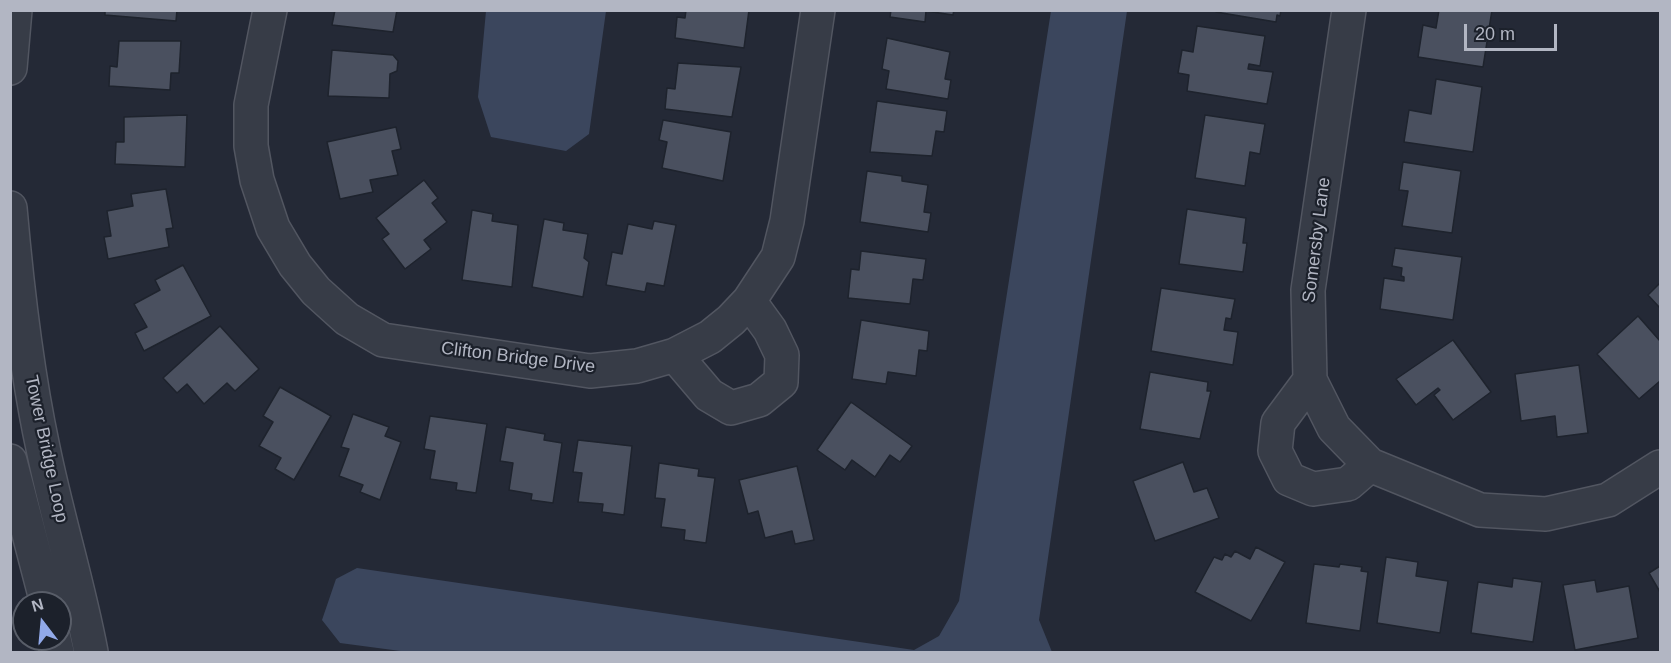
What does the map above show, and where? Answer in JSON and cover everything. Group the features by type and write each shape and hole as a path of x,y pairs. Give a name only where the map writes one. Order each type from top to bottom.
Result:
{"street":[{"path":"10,68 15,10"},
{"name":"Clifton Bridge Drive","path":"270,10 251,105 251,146 257,180 273,228 295,265 316,291 347,319 383,340 590,371 637,366 675,355 710,337 749,301 778,257 788,221 818,10"},
{"name":"Somersby Lane","path":"1349,10 1308,290 1310,380 1334,428 1370,465 1480,510 1546,514 1608,500 1660,467"},
{"name":"Tower Bridge Loop","path":"10,208 31,387 91,652"},
{"path":"675,355 709,394 731,408 759,400 781,382 782,356 770,330 749,301"},
{"path":"1310,380 1278,423 1275,450 1289,479 1313,489 1348,483 1370,465"},
{"name":"Tower Bridge Loop","path":"10,461 43,591"}],"water":[{"path":"486,11 606,11 589,134 566,151 491,137 478,97"},
{"path":"1051,11 1127,11 1039,620 1052,652 408,652 340,643 322,620 336,579 357,568 914,650 939,636 959,601"}],"building":[{"path":"105,10 177,10 176,21 105,15"},
{"path":"335,10 397,10 393,32 332,25"},
{"path":"686,10 749,10 744,48 675,38 677,17 685,18"},
{"path":"891,10 954,10 953,15 926,11 925,22 890,17"},
{"path":"1216,10 1281,10 1276,22 1216,12"},
{"path":"1439,10 1492,10 1483,67 1418,57 1423,25 1436,28"},
{"path":"1197,26 1265,36 1260,66 1249,64 1248,69 1273,72 1267,104 1187,91 1189,75 1178,73 1182,50 1193,52"},
{"path":"887,38 950,52 945,79 951,80 948,99 886,89 889,71 882,69"},
{"path":"119,41 181,41 179,73 171,73 170,90 109,86 110,66 117,67"},
{"path":"332,50 393,55 398,61 397,71 390,74 389,98 328,96"},
{"path":"678,63 741,67 732,117 665,109 667,88 675,89"},
{"path":"1436,79 1482,87 1473,152 1404,142 1409,110 1431,114"},
{"path":"877,101 947,111 944,132 936,131 932,156 870,152"},
{"path":"187,115 185,167 115,164 116,142 124,142 124,117"},
{"path":"1205,115 1265,124 1260,154 1250,152 1245,186 1195,178"},
{"path":"663,120 731,132 723,181 662,168 667,142 659,140"},
{"path":"396,127 401,149 392,151 398,175 370,180 373,192 340,199 327,142"},
{"path":"1403,162 1461,171 1452,233 1402,226 1408,191 1399,190"},
{"path":"867,171 902,176 902,181 928,185 924,212 931,213 928,232 860,222"},
{"path":"424,180 438,198 432,203 447,222 424,240 431,249 405,269 382,239 389,234 376,218"},
{"path":"166,189 173,228 166,229 169,247 108,259 104,237 111,236 107,211 133,206 131,194"},
{"path":"1187,209 1246,218 1243,243 1247,243 1243,272 1179,264"},
{"path":"472,210 493,214 492,221 518,225 512,287 462,280"},
{"path":"544,219 564,223 563,230 588,234 584,258 589,262 583,297 532,287"},
{"path":"654,221 676,225 664,286 647,283 645,292 606,285 612,252 622,254 628,224 652,229"},
{"path":"1395,248 1462,257 1453,320 1380,309 1384,278 1404,281 1404,277 1401,276 1402,268 1392,266"},
{"path":"861,251 926,259 923,280 913,279 910,304 848,298 851,269 859,270"},
{"path":"183,265 211,316 144,351 135,333 147,327 134,304 160,290 155,280"},
{"path":"1660,283 1660,308 1648,295"},
{"path":"1161,288 1235,299 1231,319 1226,318 1224,330 1238,332 1233,365 1151,351"},
{"path":"1638,316 1660,341 1660,381 1639,399 1597,354"},
{"path":"861,320 929,331 927,351 919,350 916,376 888,372 886,384 852,379"},
{"path":"220,326 259,369 235,391 227,383 204,404 187,384 177,393 163,378"},
{"path":"1453,340 1491,392 1453,420 1434,395 1440,390 1438,388 1416,405 1396,379"},
{"path":"1579,365 1588,433 1557,437 1555,416 1521,421 1515,374"},
{"path":"1150,372 1208,382 1207,391 1211,391 1200,439 1140,429"},
{"path":"280,387 331,416 294,480 275,469 281,458 259,446 273,422 263,416"},
{"path":"851,402 912,446 900,462 890,455 875,477 852,460 845,470 817,450"},
{"path":"353,414 389,427 385,436 401,442 380,500 360,492 363,485 339,476 349,449 341,447"},
{"path":"430,416 487,424 476,493 456,490 457,483 430,479 435,451 424,449"},
{"path":"506,427 545,434 544,440 562,443 553,503 531,500 532,494 509,490 513,463 500,461"},
{"path":"578,440 632,446 624,515 602,512 603,504 578,502 582,473 573,472"},
{"path":"1183,462 1194,492 1207,488 1219,518 1155,541 1133,481"},
{"path":"659,463 699,469 698,476 715,478 706,543 684,540 685,530 661,527 665,499 655,498"},
{"path":"797,466 814,540 795,544 792,531 765,538 758,511 748,514 739,480"},
{"path":"1256,547 1285,562 1251,621 1195,592 1214,557 1222,560 1225,554 1231,557 1235,551 1250,559"},
{"path":"1386,557 1418,562 1416,576 1448,581 1440,633 1377,623"},
{"path":"1314,564 1362,567 1361,571 1368,572 1360,631 1306,623"},
{"path":"1660,566 1660,592 1649,573"},
{"path":"1513,578 1542,582 1533,642 1471,633 1478,582 1512,587"},
{"path":"1595,580 1597,592 1629,586 1638,638 1575,650 1563,585"}]}
